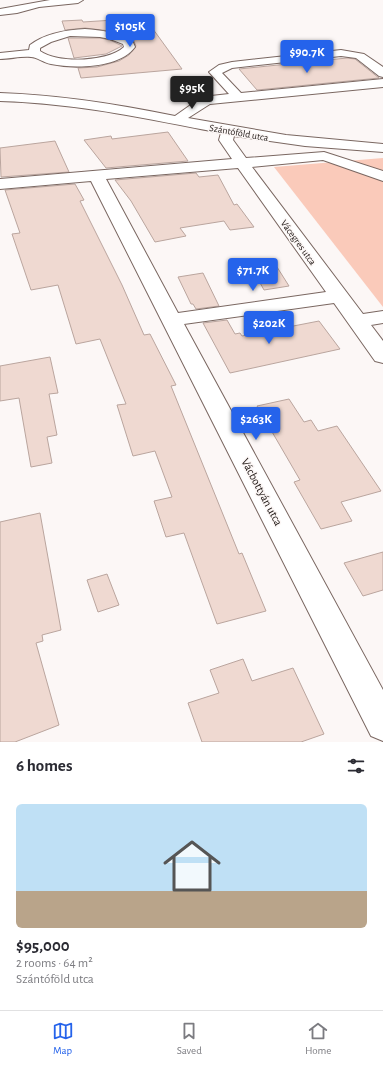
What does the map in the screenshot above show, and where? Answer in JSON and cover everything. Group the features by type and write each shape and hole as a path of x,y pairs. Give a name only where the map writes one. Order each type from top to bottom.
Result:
{"street":[{"path":"0,12 16,10 38,4 78,0"},
{"path":"0,56 35,53 43,58 57,62 77,62 112,58 124,53 130,47 128,42 119,37 105,34 82,33 54,36 41,41 34,47 35,53"},
{"path":"238,97 215,72 232,64 342,53 360,56 383,74"},
{"path":"177,120 207,100 383,83"},
{"name":"Szántóföld utca","path":"0,97 32,97 77,102 300,142 383,148"},
{"name":"Vácegres utca","path":"230,130 226,140 383,356"},
{"path":"0,184 324,156 383,176"},
{"name":"Vácbottyán utca","path":"96,176 383,724"},
{"path":"171,320 339,296"},
{"path":"357,321 383,317"}],"shaded area":[{"path":"383,158 383,307 274,167"}],"building":[{"path":"145,18 182,69 81,78 78,68 97,67 119,61 129,55 136,46 133,39 110,31 85,28 65,30 62,21 82,20 83,22"},
{"path":"68,38 100,38 110,40 122,46 106,54 74,58"},
{"path":"347,58 355,59 379,78 257,90 239,69"},
{"path":"168,132 188,161 106,168 84,140 111,136 112,139"},
{"path":"55,141 69,172 1,177 0,148"},
{"path":"196,173 199,177 218,175 234,205 237,204 254,227 230,230 224,221 180,228 186,236 155,242 131,201 115,180"},
{"path":"75,184 84,200 80,201 122,285 144,335 150,334 176,385 171,386 239,554 242,553 266,611 217,624 184,533 166,537 154,501 172,497 155,451 133,456 117,405 126,404 100,339 76,344 58,285 31,290 12,234 20,233 5,190"},
{"path":"277,267 289,286 264,290 253,270"},
{"path":"203,273 219,306 196,309 193,304 191,304 178,277"},
{"path":"227,320 235,334 240,333 242,336 319,321 340,349 230,373 203,323"},
{"path":"50,357 58,393 49,394 57,435 47,437 52,463 31,467 19,398 0,401 0,366"},
{"path":"289,399 304,422 311,420 318,431 337,426 381,491 341,502 352,521 321,529 294,482 300,480 257,406"},
{"path":"40,513 61,630 42,635 43,641 36,643 59,725 15,742 0,742 0,522"},
{"path":"383,552 383,590 363,596 344,563"},
{"path":"107,574 119,605 98,612 87,580"},
{"path":"243,659 252,681 293,668 324,734 301,742 202,742 188,703 219,693 210,670"}]}
